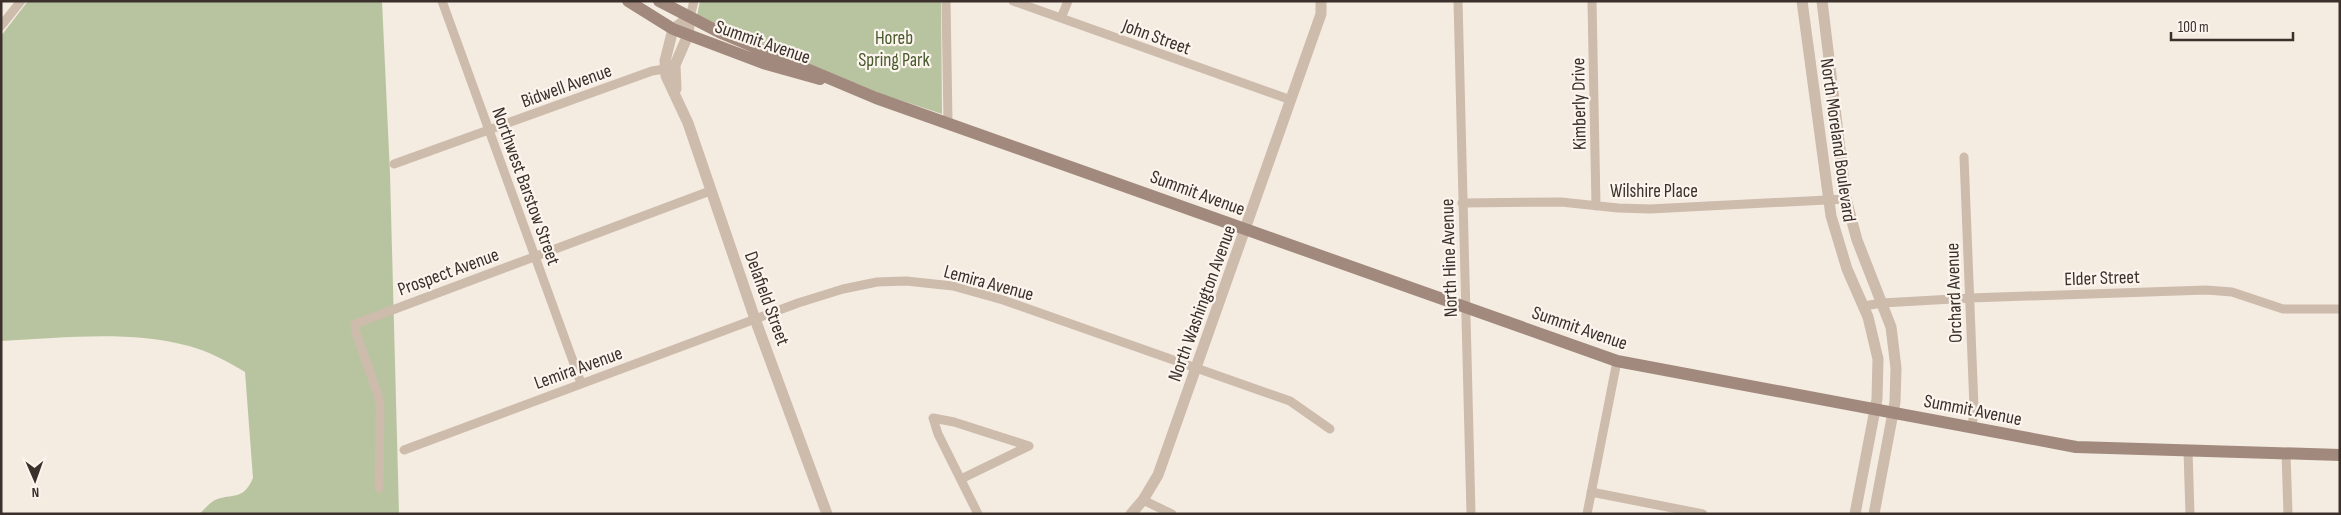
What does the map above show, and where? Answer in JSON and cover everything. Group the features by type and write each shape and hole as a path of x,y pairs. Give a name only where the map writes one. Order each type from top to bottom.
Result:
{"main road":[{"path":"628,1 673,30"},
{"path":"659,1 690,17"},
{"name":"Summit Avenue","path":"690,17 719,32 876,98 1617,361 2076,447 2340,455"},
{"name":"Summit Avenue","path":"673,30 808,77 843,83"}],"street":[{"path":"1,26 20,1"},
{"name":"Northwest Barstow Street","path":"442,1 581,383"},
{"path":"665,69 673,30 690,17 694,1"},
{"path":"946,1 948,124"},
{"name":"John Street","path":"1013,1 1291,100"},
{"path":"1061,18 1068,1"},
{"name":"North Washington Avenue","path":"1131,514 1143,500 1158,475 1321,14 1321,1"},
{"name":"North Hine Avenue","path":"1458,1 1471,514"},
{"name":"Kimberly Drive","path":"1592,1 1596,206"},
{"name":"North Moreland Boulevard","path":"1802,1 1828,201 1841,252 1873,332 1878,358 1879,383 1855,514"},
{"name":"North Moreland Boulevard","path":"1822,1 1846,199 1857,240 1890,327 1896,358 1897,384 1893,413 1874,514"},
{"name":"Delafield Street","path":"676,95 675,65 688,36 690,17"},
{"name":"Bidwell Avenue","path":"394,164 652,71 665,69"},
{"name":"Delafield Street","path":"665,69 828,514"},
{"name":"Orchard Avenue","path":"1964,157 1974,406 1972,428"},
{"name":"Prospect Avenue","path":"379,488 380,407 378,395 356,333 355,324 710,191"},
{"name":"Wilshire Place","path":"1462,203 1561,202 1650,209 1846,199"},
{"name":"Lemira Avenue","path":"404,450 755,319 857,285 877,282 930,282 978,292 1290,401 1330,429"},
{"name":"Elder Street","path":"1864,306 1882,302 2206,290 2232,292 2283,309 2340,309"},
{"path":"1878,358 1896,358"},
{"path":"1587,514 1617,361"},
{"path":"961,479 1030,446 954,422 933,418 938,434 978,514"},
{"path":"2188,451 2190,514"},
{"path":"2286,453 2288,514"},
{"path":"1864,466 1882,469"},
{"path":"1591,492 1703,514"},
{"path":"1143,500 1172,514"}],"green space":[{"path":"28,1 382,1 390,174 399,514 199,514 215,500 241,493 253,478 245,372 218,357 196,348 143,338 95,336 1,341 1,36"},
{"name":"Horeb Spring Park","path":"700,1 941,1 942,114 879,93 697,16"}]}
